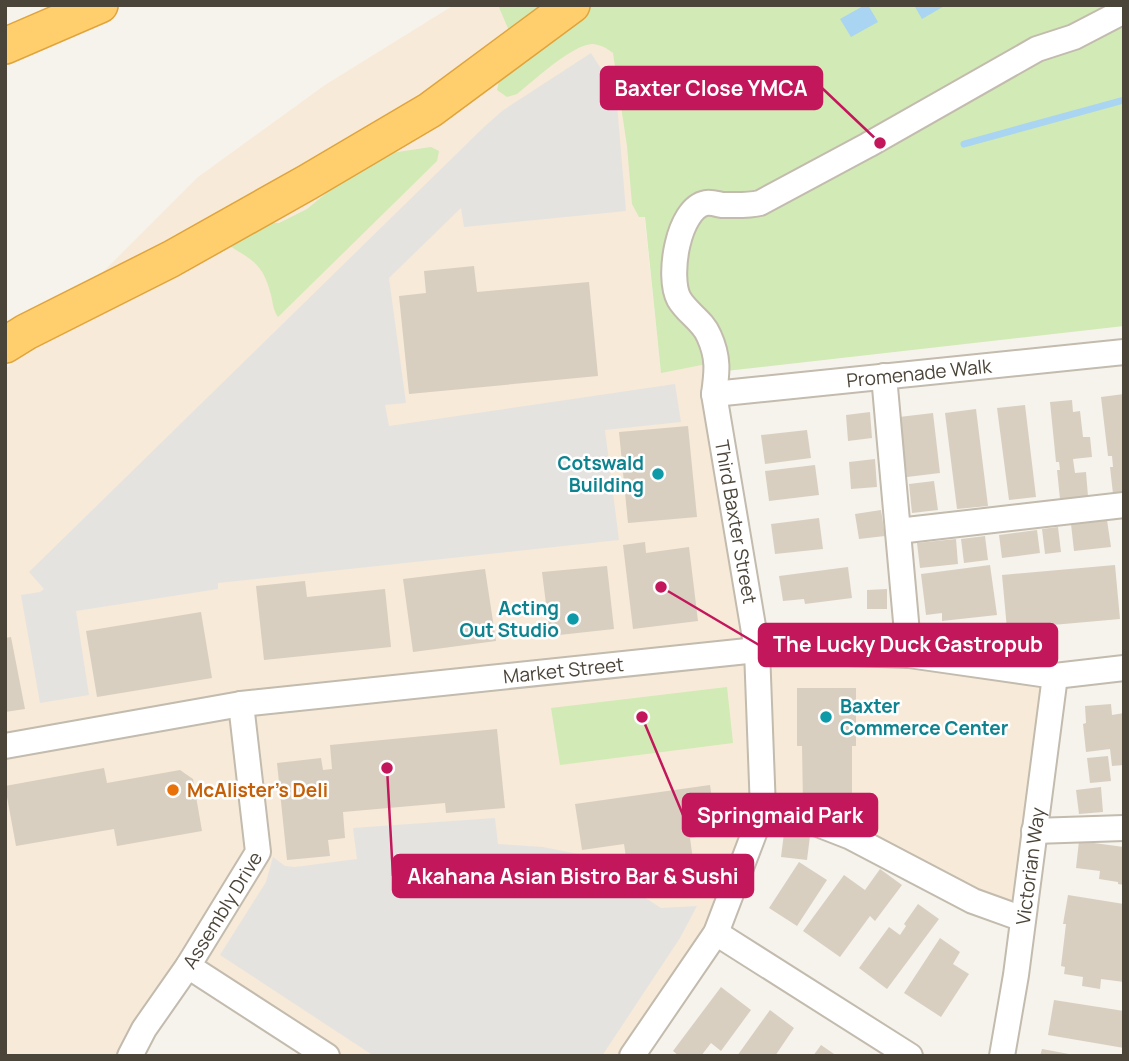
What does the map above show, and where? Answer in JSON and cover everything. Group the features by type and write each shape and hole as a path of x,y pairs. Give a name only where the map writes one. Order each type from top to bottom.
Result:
{"highway":[{"path":"5,46 100,5"},
{"path":"5,345 171,259 430,110 572,5"}],"street":[{"name":"Third Baxter Street","path":"763,810 757,650 714,394 717,362 709,335 684,307 676,291 673,267 686,222 695,209 706,203 760,203 1037,49 1074,37 1124,11"},
{"name":"Promenade Walk","path":"714,394 1124,352"},
{"path":"884,376 908,656"},
{"path":"898,531 1124,505"},
{"name":"Market Street","path":"5,747 241,705 757,650 908,656 1055,676 1124,668"},
{"name":"Victorian Way","path":"1002,1056 1055,676"},
{"name":"Assembly Drive","path":"130,1056 144,1029 188,966 258,852 241,705"},
{"path":"632,1056 716,933 763,810 787,812 851,838 972,901 1023,919"},
{"path":"1034,831 1124,828"},
{"path":"716,933 910,1056"},
{"path":"188,966 327,1056"}],"shaded area":[{"path":"454,5 622,5 661,372 717,362 757,650 1055,676 1023,919 764,810 716,933 632,1056 327,1056 188,966 130,1056 5,1056 5,370 198,177 325,85"},
{"path":"591,53 616,92 626,211 464,227 461,208 389,278 406,403 385,405 389,426 675,384 681,422 605,430 619,540 218,583 218,589 76,611 89,695 40,703 21,595 44,589 29,572 483,128 502,111"},
{"path":"495,818 498,844 543,847 578,854 661,908 697,906 680,938 602,1056 374,1056 220,955 266,882 273,857 285,866 295,867 357,859 353,828"}],"green space":[{"path":"498,5 1124,5 1124,326 717,372 717,362 661,373 645,217 639,217 632,204 627,146 613,53 599,45 585,45 554,64 517,94 507,97 497,90 510,33"},
{"path":"431,147 439,151 437,161 278,317 261,270 228,245 255,223 279,223 307,209 371,156"},
{"path":"727,687 733,743 560,765 551,708"}],"water":[{"path":"868,5 878,22 851,37 840,19"},
{"path":"914,5 946,5 922,19"}],"building":[{"path":"474,266 477,292 589,282 598,376 409,394 399,296 426,293 424,271"},
{"path":"1124,394 1124,492 1113,494 1110,467 1113,467 1112,456 1108,456 1101,397"},
{"path":"1072,400 1073,412 1080,411 1083,437 1090,437 1092,457 1073,459 1075,473 1086,472 1088,496 1060,499 1057,470 1060,470 1059,462 1056,462 1050,402"},
{"path":"1025,405 1036,497 1009,500 997,408"},
{"path":"976,409 988,506 957,509 945,413"},
{"path":"870,412 872,438 848,441 846,415"},
{"path":"933,413 940,473 907,477 899,417"},
{"name":"Cotswald Building","path":"688,426 697,517 628,523 619,432"},
{"path":"807,430 811,458 765,464 761,435"},
{"path":"875,459 877,487 851,489 849,462"},
{"path":"815,465 819,495 769,501 765,471"},
{"path":"934,481 938,510 912,513 909,484"},
{"path":"881,510 885,536 859,539 855,514"},
{"path":"819,518 823,549 775,554 771,524"},
{"path":"1107,520 1111,547 1074,551 1071,524"},
{"path":"1058,527 1061,552 1045,554 1042,529"},
{"path":"1037,530 1040,553 1002,558 999,535"},
{"path":"985,536 988,560 964,563 961,539"},
{"path":"956,539 958,564 920,568 917,543"},
{"path":"645,542 646,553 689,547 698,621 633,629 623,545"},
{"path":"990,565 997,615 942,621 942,613 926,615 921,574"},
{"path":"1115,565 1120,619 1007,629 1002,575"},
{"path":"607,566 614,629 550,636 542,572"},
{"path":"848,567 852,598 805,604 804,599 783,601 779,576"},
{"path":"485,569 496,641 413,652 403,579"},
{"path":"305,581 307,597 385,589 391,647 264,660 256,586"},
{"path":"887,589 887,609 867,609 867,590"},
{"path":"201,612 212,678 97,697 86,631"},
{"path":"11,637 25,709 5,712 5,638"},
{"name":"Baxter Commerce Center","path":"797,688 856,688 852,803 803,803 802,746 797,746"},
{"path":"1111,704 1112,715 1124,713 1124,765 1112,766 1110,749 1086,752 1083,724 1086,723 1085,706"},
{"path":"497,729 505,808 446,813 445,803 343,812 345,838 328,840 330,856 287,860 277,763 321,758 323,770 332,769 330,745"},
{"path":"1108,756 1111,781 1090,783 1087,758"},
{"path":"104,768 107,783 180,770 193,779 202,831 117,846 114,829 16,846 5,786"},
{"path":"710,785 717,834 690,838 695,875 630,884 624,844 582,850 575,804"},
{"path":"1101,787 1103,812 1079,814 1076,790"},
{"path":"784,833 810,836 807,860 781,857"},
{"path":"1079,841 1124,847 1124,885 1099,879 1100,871 1076,868"},
{"path":"799,862 827,880 797,926 769,908"},
{"path":"880,869 902,885 875,921 870,916 840,957 803,931 844,875 865,890"},
{"path":"1068,895 1124,904 1124,982 1101,979 1100,989 1082,986 1083,977 1064,974 1065,967 1061,966 1066,924 1063,924"},
{"path":"918,904 939,919 887,989 859,968 889,927 900,935"},
{"path":"940,938 960,952 953,964 969,974 941,1017 904,993"},
{"path":"721,987 751,1010 721,1051 711,1043 701,1056 679,1056 673,1051"},
{"path":"1054,1000 1124,1011 1124,1048 1048,1035"},
{"path":"770,1010 794,1028 775,1056 737,1056"},
{"path":"821,1045 837,1056 813,1056"},
{"path":"1042,1049 1069,1054 1069,1056 1040,1056"}],"waterway":[{"path":"964,144 1124,100"}],"place":[{"name":"Baxter Close YMCA","path":"880,143"},
{"name":"Cotswald Building","path":"658,474"},
{"name":"The Lucky Duck Gastropub","path":"661,587"},
{"name":"Acting Out Studio","path":"573,619"},
{"name":"Springmaid Park","path":"642,717"},
{"name":"Baxter Commerce Center","path":"826,717"},
{"name":"Akahana Asian Bistro Bar & Sushi","path":"387,768"},
{"name":"McAlister's Deli","path":"173,790"}]}
